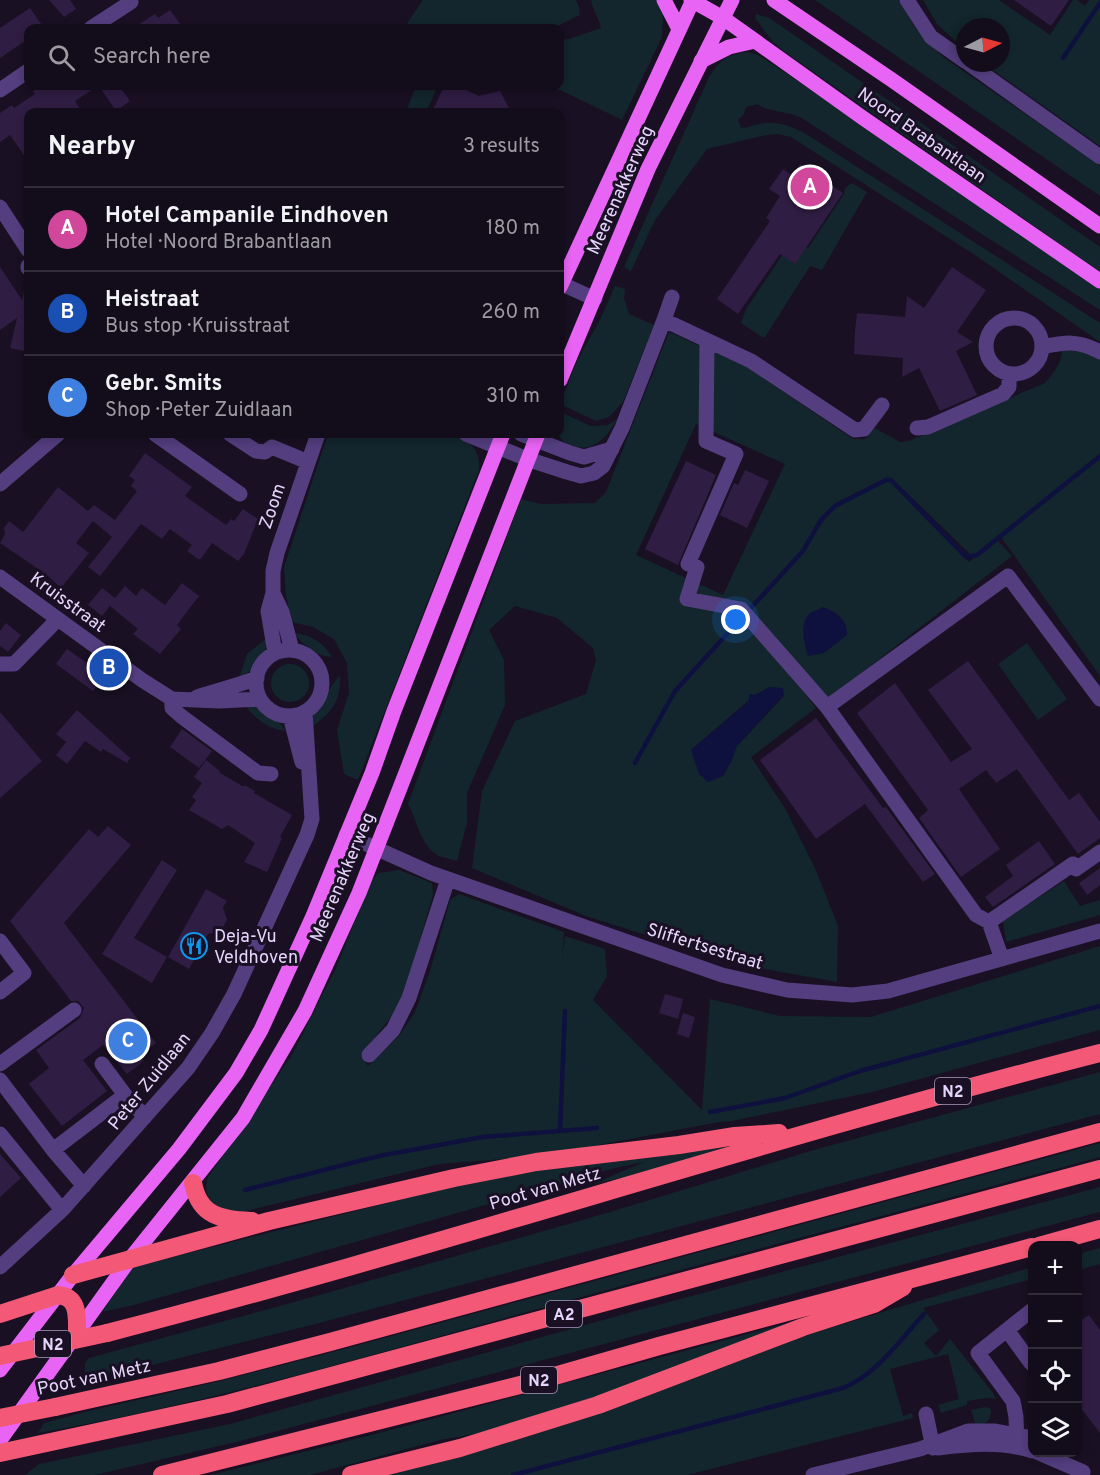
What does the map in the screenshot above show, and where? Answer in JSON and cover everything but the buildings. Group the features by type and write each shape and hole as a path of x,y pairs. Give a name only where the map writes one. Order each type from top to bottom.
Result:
{"highway":[{"name":"Poot van Metz","path":"0,1356 107,1333 323,1275 913,1101 1100,1053"},
{"name":"N2","path":"130,1259 269,1221 454,1178 536,1162 735,1136 808,1132"},
{"name":"Poot van Metz","path":"0,1418 219,1371 296,1351 1100,1132"},
{"name":"A2","path":"0,1453 226,1404 1100,1169"},
{"name":"N2","path":"193,1183 199,1200 214,1215 227,1220 269,1221"},
{"path":"1054,1241 1100,1229"},
{"name":"N2","path":"162,1475 544,1379 670,1343 1028,1248"},
{"path":"73,1275 130,1259"},
{"name":"N2","path":"351,1475 460,1448 598,1406 803,1327 874,1304 914,1279"},
{"path":"0,1314 58,1295 67,1297 75,1305 77,1333"}],"main road":[{"path":"664,0 679,29"},
{"name":"Meerenakkerweg","path":"564,275 692,0"},
{"name":"Noord Brabantlaan","path":"692,0 723,18 863,118 1100,281"},
{"name":"Meerenakkerweg","path":"564,370 648,169 732,0"},
{"name":"Noord Brabantlaan","path":"780,3 1100,226"},
{"path":"701,61 729,47 755,41"},
{"name":"Meerenakkerweg","path":"0,1440 130,1259 243,1118 304,1011 359,894 527,459 532,438"},
{"name":"Meerenakkerweg","path":"0,1370 73,1275 179,1149 237,1073 261,1030 313,916 372,773 393,711 500,440"}],"street":[{"path":"907,0 931,37 956,55"},
{"path":"97,24 131,2"},
{"path":"980,72 1100,157"},
{"path":"0,90 24,73"},
{"path":"0,207 24,244"},
{"path":"564,286 594,299"},
{"path":"500,440 527,459 581,476 594,473 603,466 612,449 672,297"},
{"path":"1013,318 1022,319 1037,329 1041,337 1040,356 1036,364 1028,370 1019,374 1009,374 994,365 986,349 987,340 996,324 1013,318"},
{"path":"664,320 751,361 855,430 864,429 882,405"},
{"path":"707,340 706,441 736,454 688,564 697,567 687,599 741,609 827,707 976,915 990,922 1002,959"},
{"path":"1042,347 1065,343 1084,344 1100,352"},
{"path":"917,428 928,427 1003,394 1009,387 1009,374"},
{"path":"0,484 53,438"},
{"path":"161,438 240,494"},
{"path":"236,438 256,451 266,452 272,440 308,462"},
{"name":"Zoom","path":"274,653 268,611 273,593 273,571 277,553 317,438"},
{"path":"537,438 584,457 612,449"},
{"path":"827,707 1008,576 1100,699"},
{"name":"Kruisstraat","path":"2,583 58,619 172,699 172,708 181,716 258,773 271,774"},
{"name":"Zoom","path":"273,593 282,612 292,650"},
{"path":"0,664 14,664 58,619"},
{"path":"292,650 302,652 311,658 321,676 322,686 319,697 313,705 297,714 278,714 268,708 261,699 257,689 257,678 262,663 274,653 292,650"},
{"path":"191,699 219,689 236,687 257,678"},
{"path":"172,699 219,701 261,699"},
{"name":"Peter Zuidlaan","path":"0,1267 62,1210 188,1068 212,1033 234,994 307,835 312,819 309,785 297,714"},
{"name":"Sliffertsestraat","path":"346,834 448,879 722,975 787,990 852,995 888,991 1100,931"},
{"path":"990,922 1073,864 1076,869 1100,852"},
{"path":"369,1055 393,1030 409,999 448,879"},
{"path":"0,941 24,974 0,992"},
{"path":"0,1064 74,1010"},
{"path":"102,1064 145,1117"},
{"path":"0,1080 53,1150 84,1186"},
{"path":"53,1150 125,1095"},
{"path":"0,1134 62,1210"},
{"path":"1017,1441 1013,1401 978,1353 1028,1313"},
{"path":"1007,1330 1028,1359"},
{"path":"926,1414 929,1447"},
{"path":"813,1475 929,1447 1028,1439"},
{"path":"1017,1441 1028,1448"},
{"path":"1049,1457 1086,1473"},
{"path":"1065,1457 1086,1473"}],"shaded area":[{"path":"423,0 576,0 580,15 561,24 407,24"},
{"path":"591,0 657,0 663,14 662,37 622,120 560,90 564,90 564,40 601,28"},
{"path":"815,0 899,0 916,29 942,56 956,66 956,72 965,72 1100,166 1100,196"},
{"path":"923,0 999,0 1050,35 1073,0 1085,6 1089,0 1100,0 1100,146 996,72 1010,72 1010,18 956,18 956,42 937,24"},
{"path":"756,14 769,18 1100,247 1100,272 785,52 772,41 755,18"},
{"path":"747,52 758,55 774,65 1100,287 1100,310 800,117 758,104 746,107 744,114 738,120 741,128 777,123 806,134 1100,323 1100,342 975,255 791,137 778,134 707,149 655,220 631,271 624,267 709,77 724,59"},
{"path":"414,90 436,90 428,108 408,108"},
{"path":"852,183 867,192 822,270 810,266 765,337 741,323 746,309 793,239 808,248 844,194 845,188"},
{"path":"615,286 625,289 624,299 629,314 654,325 623,402 609,417 596,421 564,406 564,394 578,359 599,322"},
{"path":"669,332 747,367 853,439 865,439 875,428 900,442 909,441 1045,383 1059,363 1063,346 1062,339 1100,355 1100,676 1001,537 998,541 1012,556 824,702 748,611 740,620 777,659 816,708 751,757 786,810 815,868 838,926 837,982 737,964 586,916 472,868 482,791 515,721 586,694 596,660 593,648 557,618 515,606 489,630 504,660 505,705 467,793 467,823 457,861 439,856 423,840 408,804 521,499 541,504 595,503 606,492","holes":["696,424 785,464 723,595 636,555","902,489 974,558 969,562","770,687 784,696 737,746 691,750 755,695"]},
{"path":"564,414 591,426 608,425 617,419 605,437 594,445 581,448 561,438 564,438"},
{"path":"327,438 460,438 476,451 479,470 358,780 344,774 337,730 349,693 347,663 334,639 313,627 292,622 286,596 284,567"},
{"path":"823,607 841,617 846,625 847,635 824,653 808,656 804,640 804,622 810,613"},
{"path":"294,633 316,640 332,657 311,650"},
{"path":"268,637 259,661 239,678 247,654"},
{"path":"1027,643 1067,699 1038,720 998,664"},
{"path":"290,664 303,670 309,683 303,696 290,702 277,696 271,683 277,670"},
{"path":"340,676 339,693 333,706 310,728 322,700"},
{"path":"770,687 783,688 784,695 737,746 723,776 708,782 699,774 691,750 748,702 750,694 755,695"},
{"path":"252,704 280,723 285,731 267,725 253,715 245,705"},
{"path":"399,870 432,883 433,895 405,991 395,1012 361,1055 368,1066 399,1036 415,1012 430,971 450,900 459,894 564,932 562,959 565,936 605,949 607,976 593,1000 702,1110 710,999 780,1016 871,1017 1100,946 1100,1030 872,1092 732,1121 516,1158 439,1164 242,1212 215,1208 207,1193 208,1177 292,1055 336,968 371,881 379,873"},
{"path":"1064,881 1080,906 1100,900 1100,915 1006,942 1003,921"},
{"path":"1100,1072 1100,1114 323,1322 120,1373 85,1372 85,1363 89,1358 610,1212 814,1150"},
{"path":"739,1143 636,1175 593,1184 644,1162 615,1168 102,1312 133,1267 527,1168"},
{"path":"1100,1143 1100,1157 232,1392 38,1433 44,1423 333,1352"},
{"path":"1100,1187 1100,1212 236,1442 95,1475 25,1475 39,1464 230,1424 639,1310"},
{"path":"1100,1248 1100,1264 1082,1269 1082,1253"},
{"path":"1028,1268 1028,1280 923,1308 939,1330 924,1343 936,1356 950,1339 996,1399 967,1401 967,1405 941,1413 938,1405 959,1399 948,1354 890,1369 903,1416 912,1413 913,1418 687,1475 379,1475 823,1330"},
{"path":"825,1313 521,1426 440,1440 310,1475 210,1475 376,1434"},
{"path":"985,1407 991,1409 990,1418 984,1424 976,1426 971,1410"}],"waterway":[{"path":"1063,58 1100,3"},
{"path":"635,763 675,691 803,551 821,520 835,506 886,480 891,480 966,557 977,555 1100,456"},
{"path":"710,1112 785,1098 860,1071 1100,1006"},
{"path":"560,1131 565,1011"},
{"path":"245,1190 379,1156 483,1137 597,1128"},
{"path":"513,1475 843,1388 867,1374 877,1365 924,1314"}],"place":[{"name":"Hotel Campanile Eindhoven","path":"810,187"},
{"name":"Heistraat","path":"109,668"},
{"name":"Deja-Vu Veldhoven","path":"194,946"},
{"name":"Gebr. Smits","path":"128,1041"}]}
